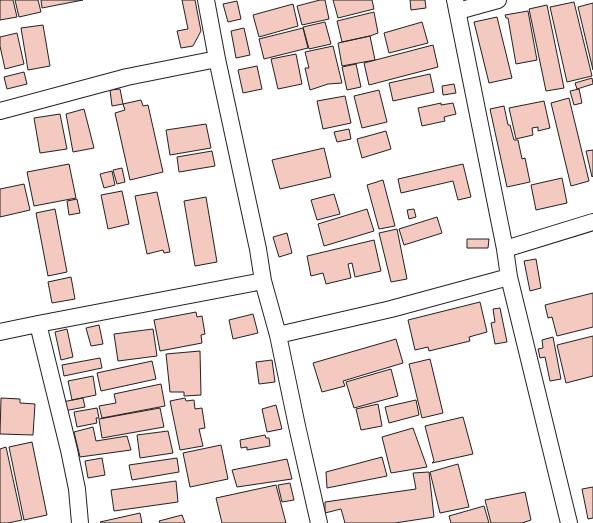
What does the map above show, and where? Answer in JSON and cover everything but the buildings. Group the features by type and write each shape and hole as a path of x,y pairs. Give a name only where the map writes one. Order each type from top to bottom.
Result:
{"street":[{"path":"206,0 217,59 258,249 263,281 278,335 319,523"},
{"path":"498,0 456,5 509,277 569,523"},
{"path":"0,111 127,76 217,59"},
{"path":"504,249 593,222"},
{"path":"278,335 391,309 509,277"},
{"path":"0,332 263,281"},
{"path":"38,324 77,489 80,523"}]}
